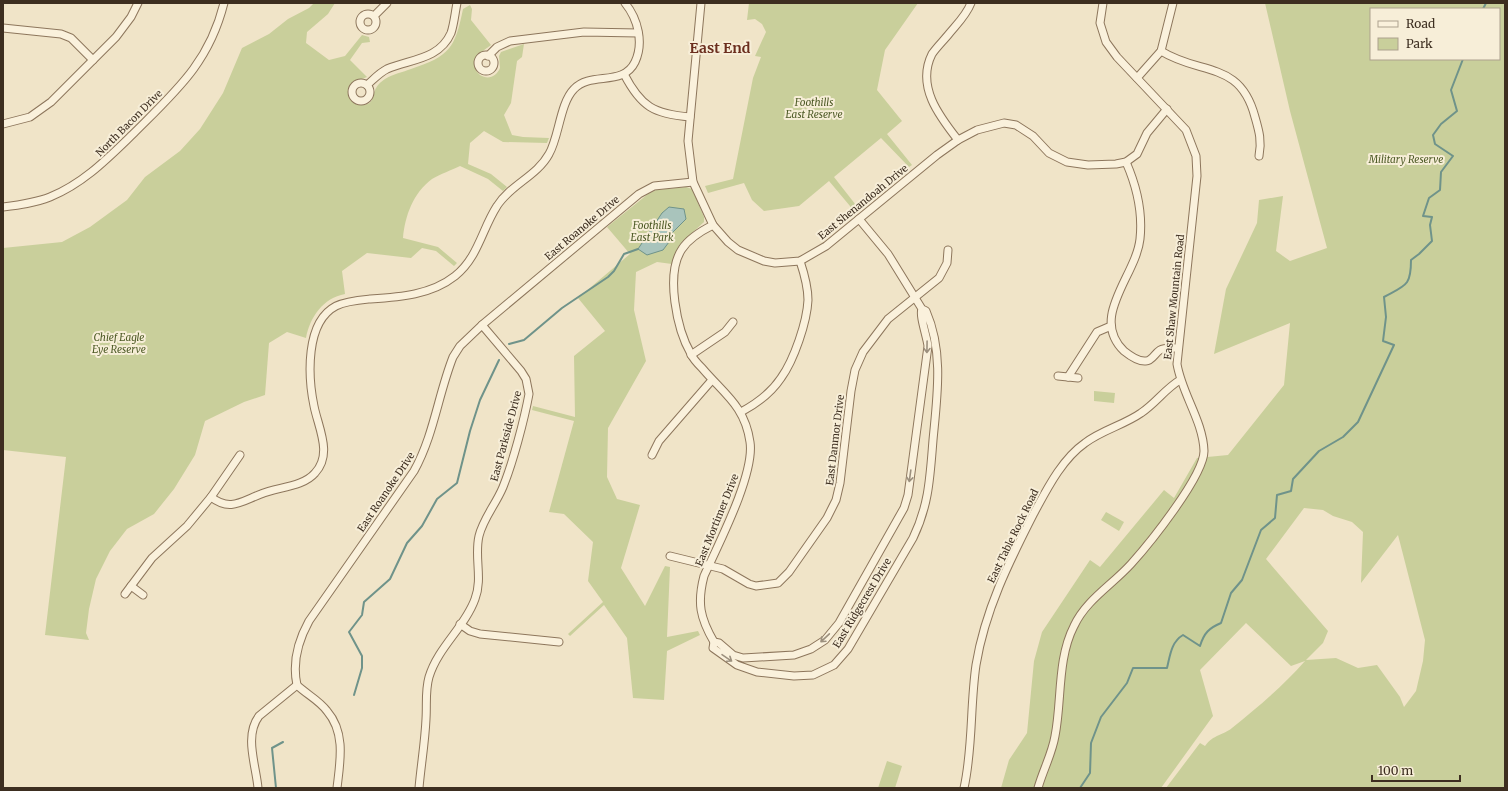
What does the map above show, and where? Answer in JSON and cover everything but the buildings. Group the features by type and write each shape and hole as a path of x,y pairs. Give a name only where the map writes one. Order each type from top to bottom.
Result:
{"street":[{"path":"3,124 30,117 40,110 116,37 131,17 138,3"},
{"name":"North Bacon Drive","path":"3,207 28,203 50,197 78,182 97,169 185,81 210,43 224,3"},
{"path":"374,16 387,3"},
{"path":"367,85 388,69 426,57 439,49 451,32 457,3"},
{"path":"211,497 224,504 241,503 261,494 300,483 316,473 321,465 324,454 324,443 314,405 312,383 312,352 314,333 319,321 337,306 349,301 418,294 436,287 455,276 476,251 497,205 541,166 550,152 565,106 574,89 588,80 611,78 624,74 632,68 636,60 639,46 638,33 635,19 625,3"},
{"name":"East Shenandoah Drive","path":"701,3 690,117 688,156 693,182 713,225 738,250 751,257 774,263 800,260 826,246 958,140 977,130 995,125 1004,123 1016,125 1034,136 1049,153 1067,162 1088,165 1126,162"},
{"path":"958,140 934,105 926,86 927,71 933,53 963,17 971,3"},
{"name":"East Shaw Mountain Road","path":"1038,788 1055,738 1064,659 1073,626 1082,612 1131,564 1171,512 1202,462 1204,453 1202,436 1180,380 1177,364 1177,348 1197,176 1196,156 1192,142 1186,130 1117,57 1106,42 1100,23 1103,3"},
{"path":"1137,78 1161,51 1173,3"},
{"path":"3,28 61,34 71,38 93,60"},
{"path":"488,56 497,47 510,41 584,32 638,33"},
{"path":"1161,51 1172,58 1228,75 1243,89 1253,108 1261,137 1259,156"},
{"path":"624,74 637,97 647,106 666,114 690,117"},
{"path":"1167,109 1147,133 1137,154 1126,162 1137,191 1141,224 1140,239 1134,263 1112,308 1111,326 1119,346 1125,352 1140,360 1150,360 1161,349 1177,348"},
{"name":"East Roanoke Drive","path":"297,685 294,663 300,639 309,620 414,471 430,437 453,357 460,346 482,325 639,194 654,186 693,182"},
{"name":"East Ridgecrest Drive","path":"859,219 888,254 922,309 926,311 934,332 938,367 938,387 927,501 922,521 848,649 834,665 813,675 794,676 746,669 722,656 713,648 714,642 719,643 733,655 743,658 794,656 811,649 825,640 839,623 898,521 908,494 928,346 926,332 920,313 922,309"},
{"name":"East Mortimer Drive","path":"713,225 688,240 681,250 676,264 675,298 677,317 681,332 691,355 741,412 747,426 751,444 750,463 744,482 700,591 700,608 703,625 714,642"},
{"name":"East Danmor Drive","path":"670,556 723,568 742,581 756,586 778,583 789,572 827,518 836,500 840,483 851,391 855,370 863,352 888,319 939,278 946,263 948,250"},
{"path":"741,412 767,394 782,378 799,340 805,320 808,300 800,260"},
{"path":"691,355 725,332 733,322"},
{"name":"East Parkside Drive","path":"419,788 426,718 426,690 429,677 441,652 460,624 476,595 480,576 477,551 479,537 482,526 503,486 529,394 526,379 521,370 482,325"},
{"path":"1068,377 1097,332 1111,326"},
{"path":"1058,376 1078,378"},
{"path":"652,455 659,441 712,380"},
{"name":"East Table Rock Road","path":"964,788 968,767 976,665 985,625 998,586 1044,494 1071,456 1085,443 1141,414 1165,393 1169,386 1180,380"},
{"path":"126,594 155,555 187,526 211,497 240,455"},
{"path":"131,586 143,595"},
{"path":"460,624 470,631 480,634 559,642"},
{"path":"258,788 252,744 252,730 255,722 259,716 297,685 328,711 338,730 341,742 341,757 337,788"}],"green space":[{"name":"Chief Eagle Eye Reserve","path":"314,3 335,3 328,14 307,32 306,43 329,60 345,56 362,35 369,37 370,42 362,43 350,60 367,77 354,82 351,85 349,93 350,97 354,103 358,105 370,103 377,87 385,79 434,60 449,49 457,33 463,9 470,5 472,9 471,20 491,45 476,58 474,62 474,66 480,75 483,77 492,77 500,68 499,56 501,52 524,44 522,57 517,61 511,103 504,115 512,135 549,138 547,143 503,142 484,131 470,143 468,164 491,174 507,187 503,191 488,179 460,166 435,177 425,185 415,198 408,213 403,238 438,247 457,263 454,266 436,251 422,248 411,258 367,253 342,271 345,294 337,296 324,304 314,316 306,338 287,332 269,343 265,395 244,402 205,421 195,455 174,489 154,514 127,529 110,551 96,579 89,609 86,633 89,640 45,635 66,457 3,450 3,248 62,242 90,227 127,200 145,177 180,151 200,129 223,93 242,48 269,34 288,19 309,8"},
{"name":"Foothills East Reserve","path":"749,3 918,3 885,50 877,90 902,121 887,134 912,165 909,167 881,138 834,177 859,209 855,212 829,181 799,206 764,211 752,200 744,183 708,193 705,186 733,179 753,78 761,57 755,56 766,32 762,24 755,19 747,20"},
{"name":"Military Reserve","path":"1265,3 1505,3 1505,788 1166,788 1200,743 1205,746 1215,737 1232,728 1270,696 1305,661 1291,666 1246,623 1200,670 1213,716 1161,788 1001,788 1009,760 1027,733 1034,661 1042,632 1090,560 1100,567 1164,490 1174,498 1197,458 1228,455 1284,385 1290,323 1214,354 1226,289 1257,223 1259,200 1283,196 1276,251 1290,261 1327,248 1290,111","holes":["1304,508 1323,510 1333,516 1352,522 1363,532 1361,583 1398,535 1425,640 1423,661 1416,691 1404,707 1400,697 1377,665 1358,668 1336,658 1306,660 1323,643 1328,631 1266,559"]},
{"name":"Foothills East Park","path":"686,187 692,189 704,217 704,222 682,242 672,264 657,262 636,272 634,310 646,361 608,428 607,477 617,499 640,505 621,568 645,606 665,566 670,567 667,637 698,631 700,635 667,651 664,700 633,698 627,638 604,605 570,636 568,634 603,602 588,581 593,542 564,514 549,512 574,421 532,410 533,406 575,417 574,356 605,331 578,298 630,254 607,227 648,194 656,190"},
{"path":"1094,391 1115,393 1114,403 1094,401"},
{"path":"1106,512 1124,522 1119,531 1101,520"},
{"path":"887,761 902,766 895,788 878,788"}],"water":[{"path":"669,207 684,209 686,219 672,233 669,242 663,250 647,255 638,249 662,213"}],"waterway":[{"path":"1484,8 1486,3"},
{"path":"1080,788 1090,773 1091,743 1101,717 1127,683 1133,668 1167,668 1173,645 1183,635 1200,646 1203,638 1208,632 1213,627 1221,623 1231,593 1242,580 1261,530 1275,518 1277,495 1291,491 1293,479 1319,451 1343,437 1358,422 1394,345 1383,341 1386,317 1384,297 1406,284 1410,275 1411,260 1432,241 1430,225 1432,217 1423,216 1429,198 1440,190 1441,172 1453,156 1435,144 1433,135 1441,124 1457,111 1451,90 1463,60"},
{"path":"509,344 524,340 562,308 608,277 614,271 624,254 638,249"},
{"path":"354,695 362,668 362,656 349,632 362,615 364,602 390,579 407,543 422,526 437,499 457,483 470,431 480,400 499,360"},
{"path":"276,788 272,748 283,742"}],"district":[{"name":"East End","path":"720,48"}]}
